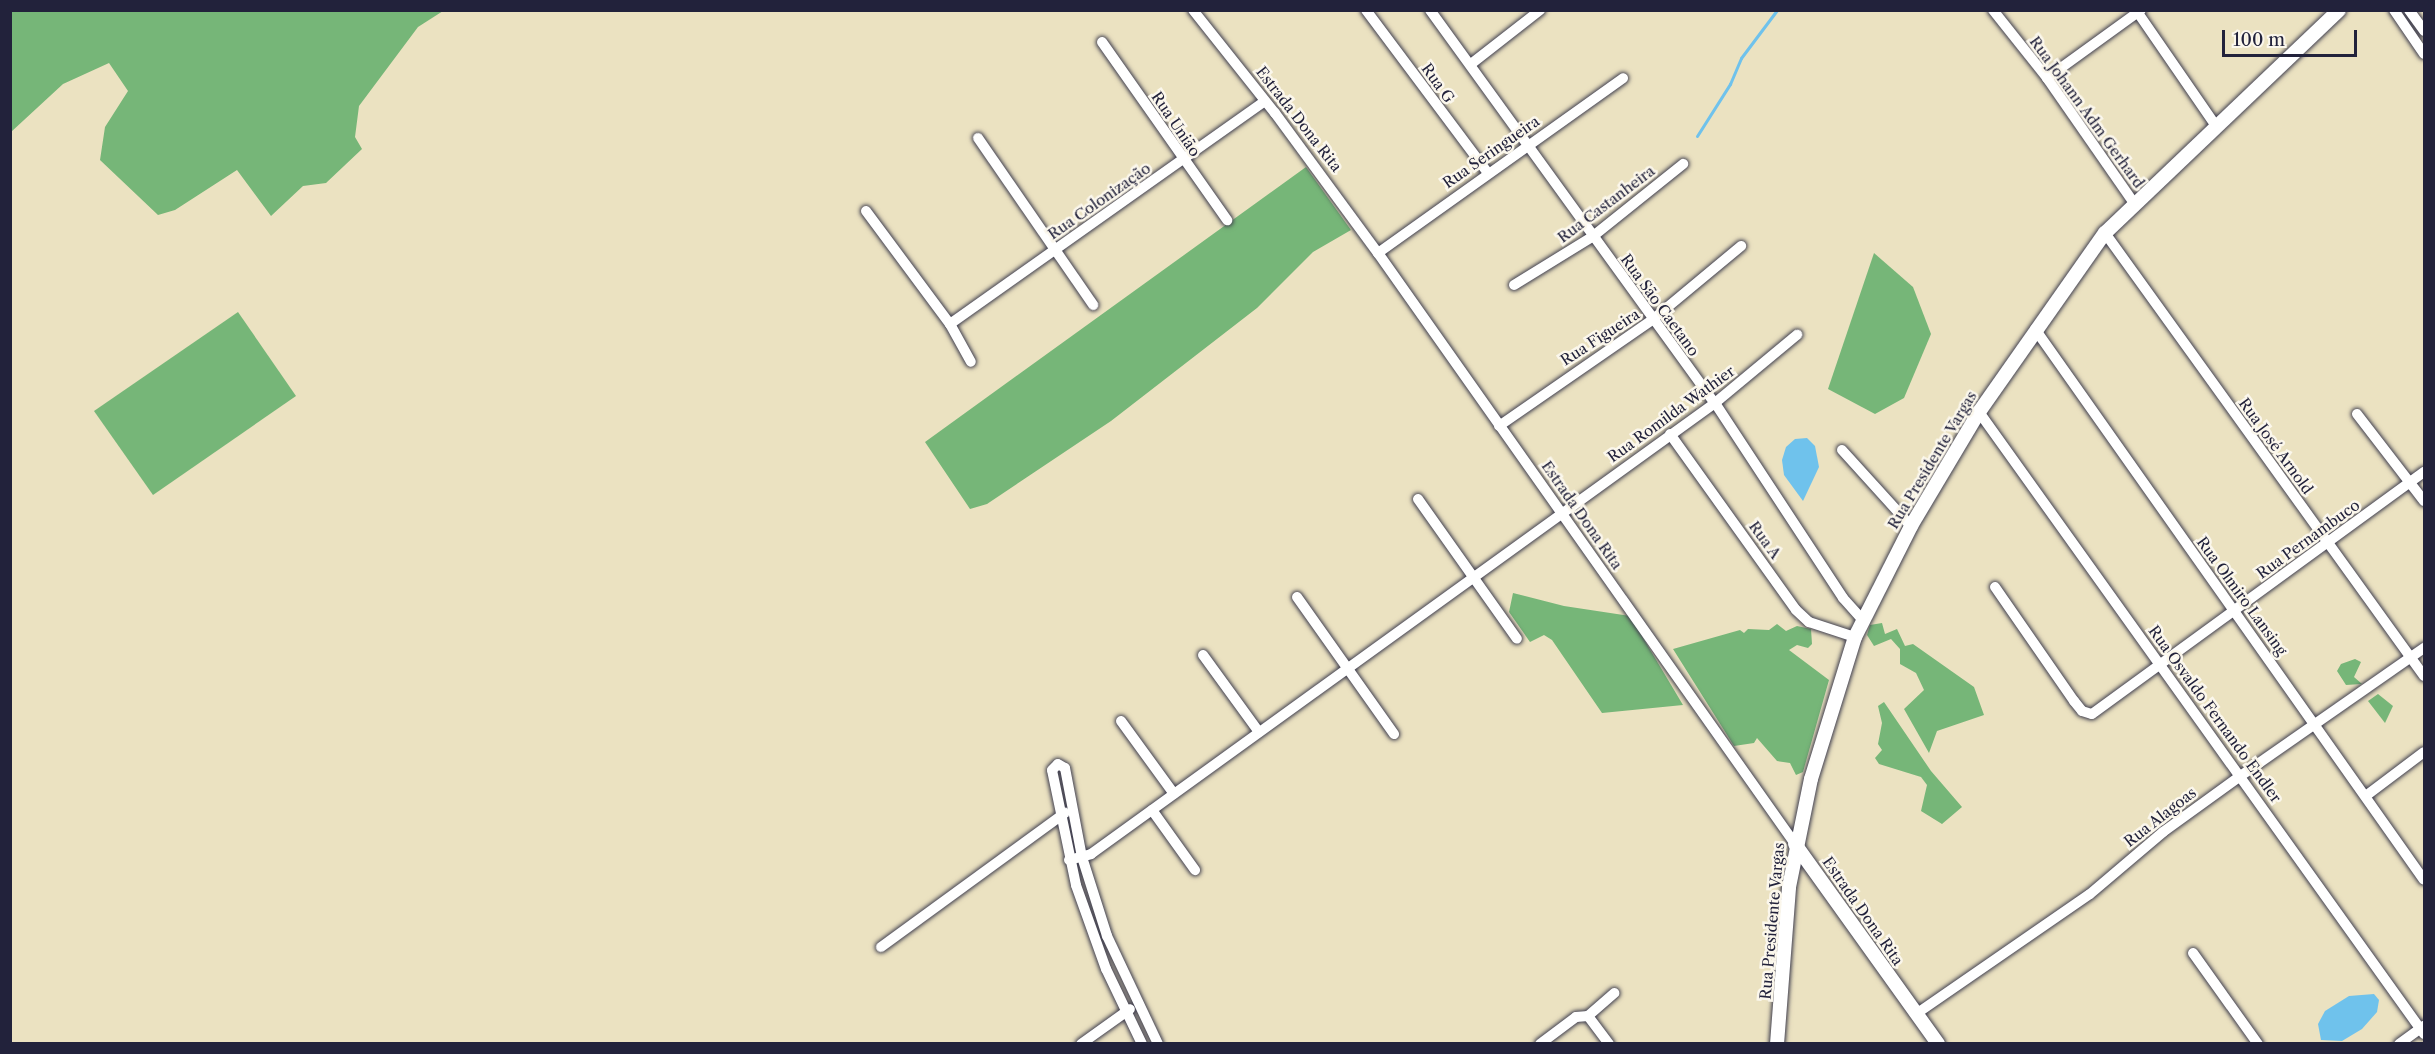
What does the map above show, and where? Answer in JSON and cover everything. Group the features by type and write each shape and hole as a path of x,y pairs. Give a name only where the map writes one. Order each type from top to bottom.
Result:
{"main road":[{"name":"Rua Presidente Vargas","path":"1777,1044 1795,844 1855,637 1911,526 1979,412 2035,329 2105,233 2339,10"},
{"name":"Estrada Dona Rita","path":"1795,844 1938,1044"}],"street":[{"name":"Estrada Dona Rita","path":"1193,10 1263,102 1275,112 1378,253 1795,844"},
{"name":"Rua G","path":"1366,10 1487,172"},
{"name":"Rua São Caetano","path":"1430,10 1471,64 1652,320 1715,403 1830,580 1863,620"},
{"path":"1471,64 1540,10"},
{"name":"Rua Johann Adm Gerhard","path":"1993,10 2047,78 2134,203"},
{"path":"2394,10 2424,54"},
{"path":"2409,10 2424,31"},
{"path":"2047,78 2138,11 2216,126"},
{"name":"Rua União","path":"1102,42 1183,161 1227,220"},
{"name":"Rua Seringueira","path":"1378,253 1487,172 1623,78"},
{"name":"Rua Colonização","path":"950,324 1183,161 1263,102"},
{"path":"978,138 1057,248 1093,305"},
{"name":"Rua Castanheira","path":"1514,285 1592,237 1683,164"},
{"path":"866,211 950,324 971,362"},
{"name":"Rua José Arnold","path":"2105,233 2424,676"},
{"name":"Rua Figueira","path":"1499,426 1652,320 1741,246"},
{"name":"Rua Olmiro Lansing","path":"2035,329 2234,612 2367,795 2424,880"},
{"name":"Rua Romilda Wathier","path":"1082,857 1152,810 1715,403 1797,335"},
{"name":"Rua Osvaldo Fernando Endler","path":"1979,412 2162,663 2239,777 2423,1030"},
{"path":"2357,414 2424,501"},
{"name":"Rua A","path":"1670,434 1796,610 1809,622 1855,637"},
{"path":"1842,450 1911,526"},
{"name":"Rua Pernambuco","path":"1995,587 2074,701 2082,711 2092,714 2424,472"},
{"path":"1418,499 1517,639"},
{"path":"1297,597 1394,734"},
{"name":"Rua Alagoas","path":"1916,1014 2090,894 2163,832 2424,648"},
{"path":"1203,655 1259,732"},
{"path":"1121,721 1173,794"},
{"path":"2367,795 2424,752"},
{"path":"1142,1044 1095,940 1069,860 1052,770 1058,764 1065,768 1082,857 1107,936 1138,1006 1158,1044"},
{"path":"1152,810 1195,870"},
{"path":"881,947 1059,815 1072,811"},
{"path":"1069,860 1082,857"},
{"path":"2193,953 2258,1044"},
{"path":"1540,1044 1576,1017 1588,1016 1614,993"},
{"path":"1081,1044 1126,1011 1138,1006"},
{"path":"1588,1016 1610,1044"},
{"path":"2399,1044 2423,1030"}],"green space":[{"path":"11,10 443,11 418,27 359,106 355,137 362,149 326,183 303,186 271,216 237,170 175,210 158,215 100,160 105,127 128,91 109,63 63,84 11,132"},
{"path":"1306,167 1351,230 1313,252 1257,308 1111,421 987,504 970,509 925,442"},
{"path":"1874,253 1913,287 1931,334 1904,398 1875,414 1828,389"},
{"path":"238,312 296,396 153,495 94,411"},
{"path":"1513,593 1564,606 1630,616 1683,705 1602,713 1552,640 1544,635 1530,642 1509,612"},
{"path":"1882,623 1885,634 1897,629 1905,646 1913,644 1974,687 1984,715 1937,731 1929,753 1904,709 1924,690 1916,673 1900,664 1900,649 1891,639 1874,646 1867,635 1870,625"},
{"path":"1777,624 1786,631 1797,626 1811,629 1812,644 1808,648 1797,645 1789,650 1829,680 1803,772 1796,775 1790,763 1777,761 1757,738 1754,743 1734,746 1673,649 1740,630 1744,633 1748,629 1769,630"},
{"path":"2355,659 2361,662 2354,677 2362,684 2346,685 2337,671 2341,664"},
{"path":"2378,694 2393,706 2385,723 2368,701"},
{"path":"1884,702 1931,771 1962,807 1942,824 1921,811 1927,785 1921,777 1879,764 1875,758 1882,750 1878,744 1882,723 1878,706"}],"water":[{"path":"1807,438 1815,446 1819,467 1803,501 1784,475 1782,460 1786,447 1795,439"},
{"path":"2374,994 2379,1000 2377,1012 2362,1029 2342,1041 2321,1040 2318,1024 2325,1011 2349,996"}],"waterway":[{"path":"1697,136 1730,84 1741,58 1777,10"}]}
